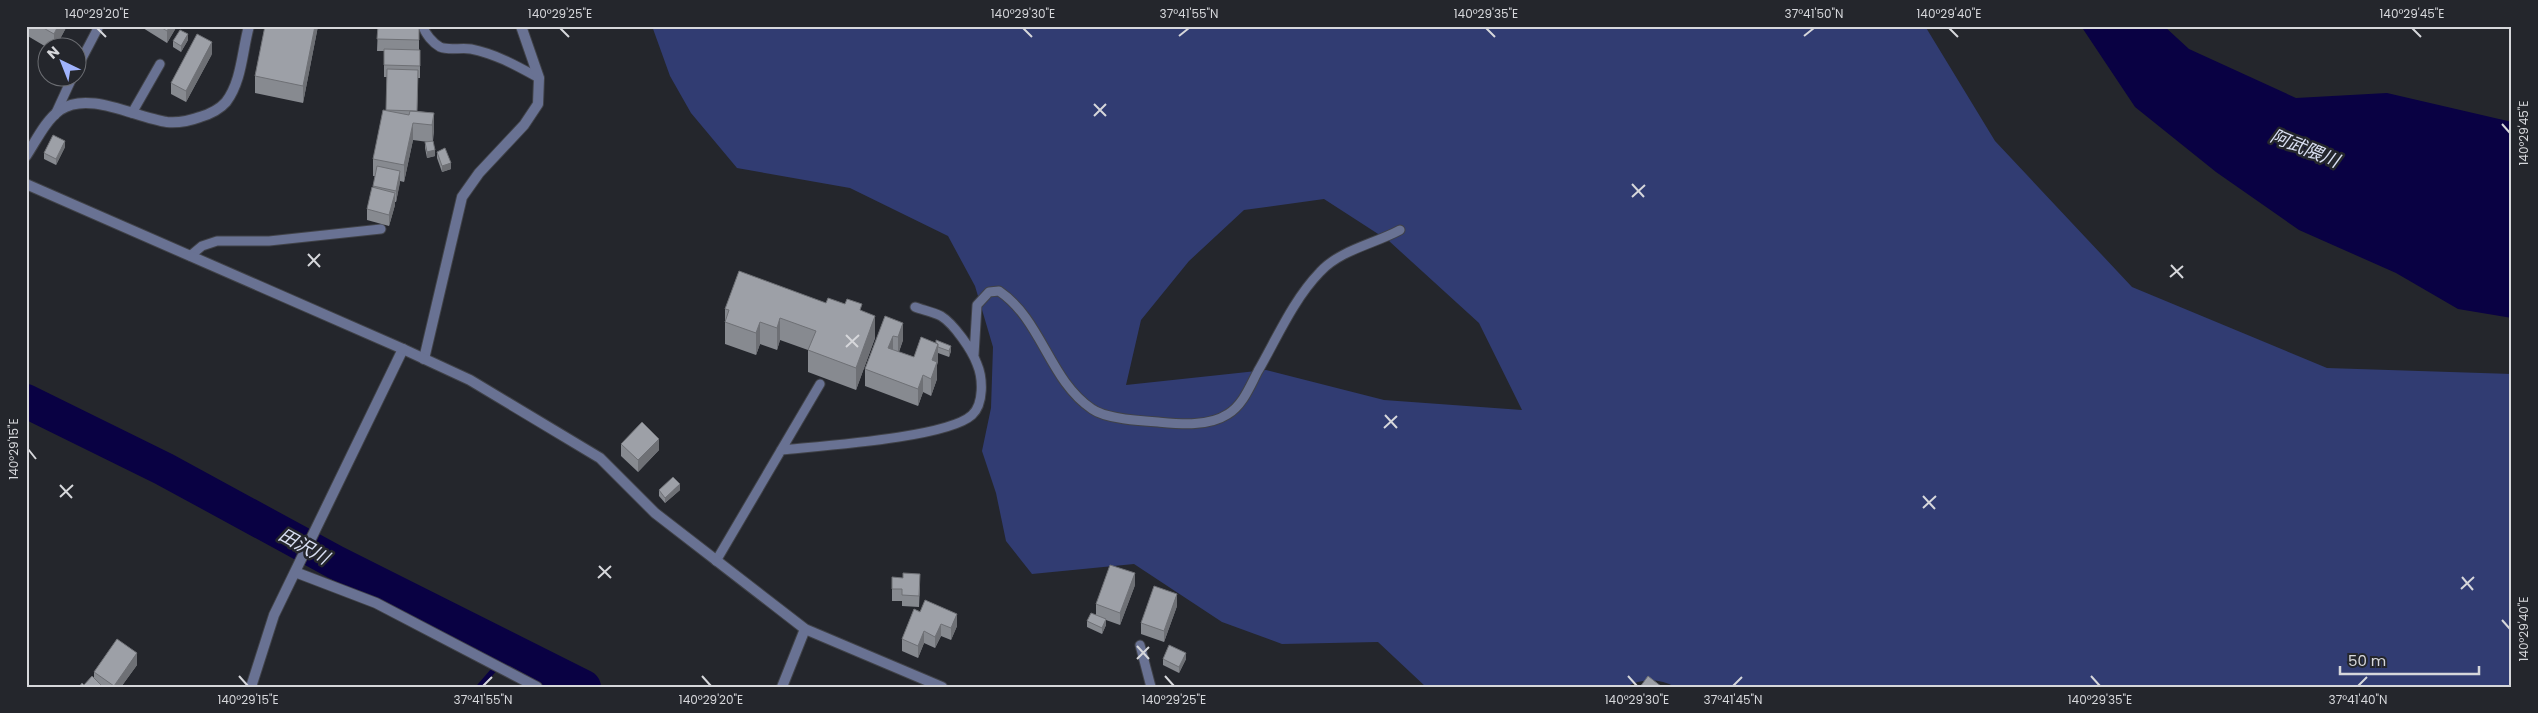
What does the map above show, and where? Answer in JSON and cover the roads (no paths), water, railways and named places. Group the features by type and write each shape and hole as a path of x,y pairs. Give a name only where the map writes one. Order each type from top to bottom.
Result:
{"street":[{"path":"26,156 60,110 74,104 89,104 168,122 183,122 214,112 226,102 238,78 249,26"},
{"path":"424,359 462,197 479,173 524,125 538,104 539,78 521,26"},
{"path":"26,184 470,380 600,458 655,513 805,629 942,687"},
{"path":"251,687 274,615 403,349"},
{"path":"295,572 376,603 537,687"},
{"path":"782,687 805,629"}],"lane":[{"path":"424,26 425,32 440,47 453,50 468,49 494,55 539,78"},
{"path":"88,47 98,28"},
{"path":"132,113 160,64"},
{"path":"55,116 68,88"},
{"path":"190,256 202,246 217,241 269,241 381,229"},
{"path":"781,450 896,437 952,426 971,416 978,407 981,382 974,355 977,305 989,292 999,291 1016,305 1041,342 1058,372 1077,398 1094,410 1133,420 1177,423 1207,422 1228,414 1243,400 1299,298 1321,270 1357,248 1380,240 1400,230"},
{"path":"916,307 941,316 963,339 974,355"},
{"path":"716,561 820,384"},
{"path":"1140,645 1151,687"}],"water":[{"name":"阿武隈川","path":"2081,26 2164,26 2189,49 2296,98 2387,93 2512,122 2512,318 2458,309 2396,273 2299,230 2216,172 2135,107"}],"waterway":[{"name":"田沢川","path":"26,401 164,469 335,562 584,687"},
{"path":"479,687 511,650"}]}
